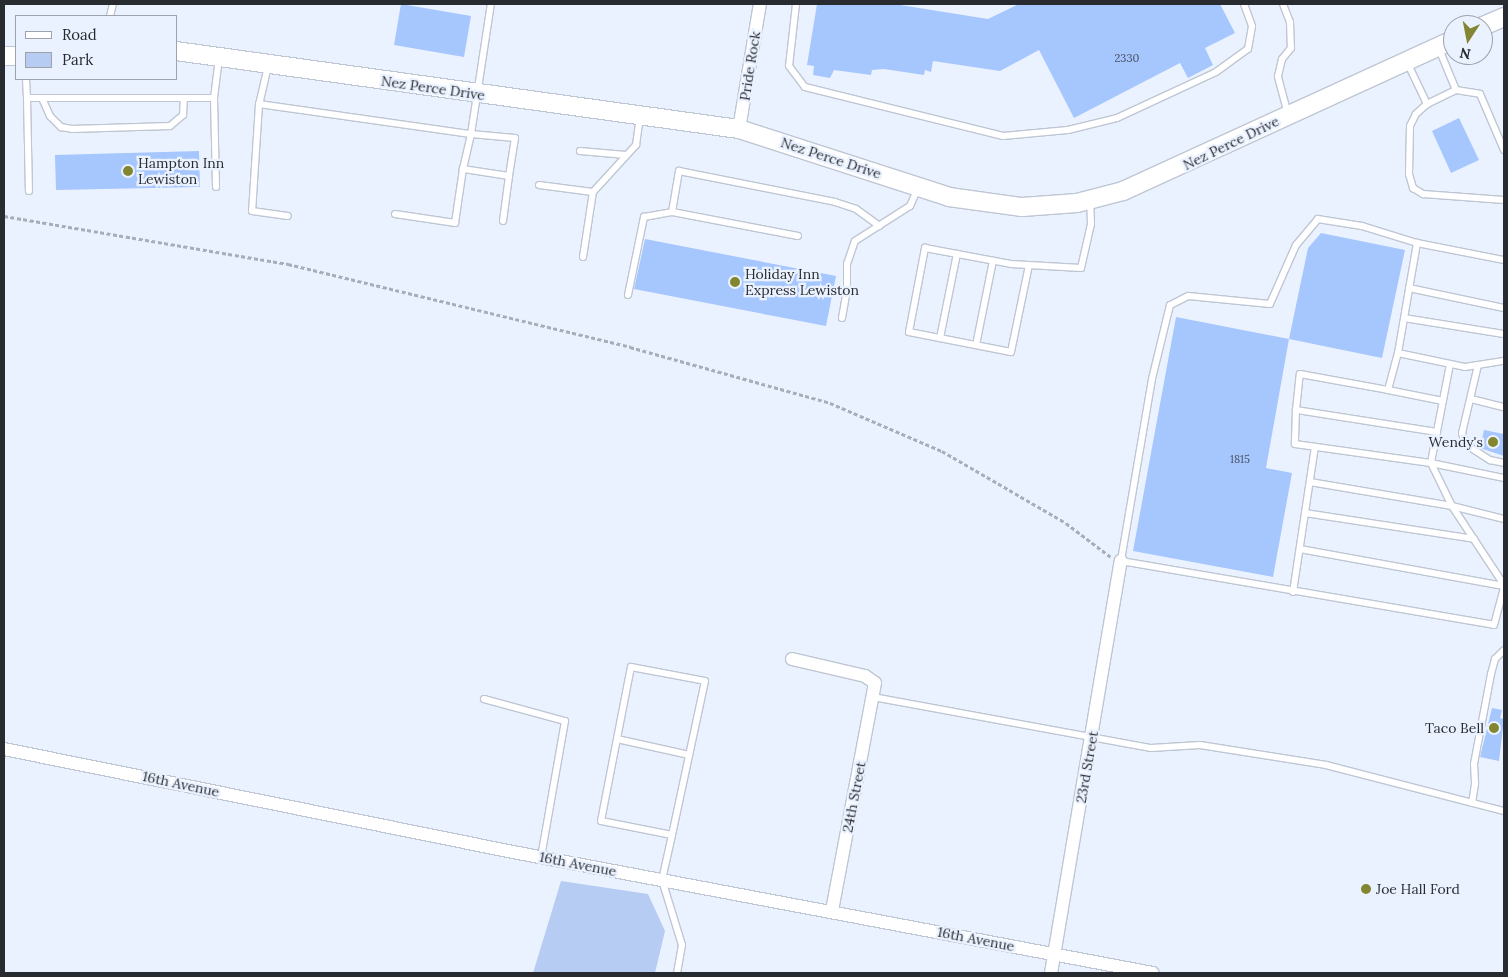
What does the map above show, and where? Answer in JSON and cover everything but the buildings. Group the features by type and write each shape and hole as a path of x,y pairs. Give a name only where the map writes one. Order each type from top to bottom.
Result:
{"street":[{"name":"Pride Rock","path":"740,129 760,4"},
{"name":"Nez Perce Drive","path":"178,51 268,66 477,95 740,129 949,197 998,206 1052,206 1090,200 1161,177 1288,115 1443,44"},
{"name":"23rd Street","path":"1051,973 1121,561"},
{"name":"24th Street","path":"792,659 865,676 875,683 832,911"},
{"name":"16th Avenue","path":"4,749 541,857 1153,973"}],"lane":[{"path":"395,214 455,223 491,4"},
{"path":"796,4 789,66 804,87 1003,136 1068,130 1117,118 1216,72 1248,49 1252,26 1244,4"},
{"path":"1283,4 1290,22 1291,48 1282,59 1278,77 1288,115"},
{"path":"216,187 214,98 219,57"},
{"path":"1406,61 1427,104"},
{"path":"1450,65 1456,90"},
{"path":"268,66 259,104 252,211 288,216"},
{"path":"26,80 29,191"},
{"path":"1504,150 1480,94 1456,90 1427,104 1416,114 1410,126 1409,174 1413,188 1423,194 1504,200"},
{"path":"27,98 214,98"},
{"path":"42,98 50,116 61,127 91,129 170,126 183,115 184,98"},
{"path":"259,104 471,134 515,138 503,221"},
{"path":"583,257 593,192 636,145 640,116"},
{"path":"580,151 626,155"},
{"path":"463,170 509,176"},
{"path":"672,212 680,170 834,202 856,209 879,226"},
{"path":"539,185 593,192"},
{"path":"842,318 849,252 855,241 910,206 919,187"},
{"path":"1029,265 1011,352 909,332 925,248 993,261 1081,268 1091,224 1090,200"},
{"path":"628,295 644,217 672,212 798,236"},
{"path":"1450,364 1431,462 1452,506 1504,586 1494,625 1121,561 1152,379 1170,305 1188,296 1270,304 1296,245 1318,219 1362,226 1417,243 1504,260"},
{"path":"1388,390 1398,353 1417,243"},
{"path":"940,338 957,254"},
{"path":"976,345 993,261"},
{"path":"1409,288 1504,308"},
{"path":"1404,318 1504,334"},
{"path":"1398,353 1450,364 1478,365 1504,361"},
{"path":"1478,365 1462,433 1465,444 1490,460 1504,463"},
{"path":"1443,401 1300,374 1295,444 1431,462 1504,478"},
{"path":"1471,399 1504,407"},
{"path":"1296,410 1437,432"},
{"path":"1293,592 1315,447"},
{"path":"1310,482 1452,506 1504,519"},
{"path":"1305,514 1474,539"},
{"path":"1300,549 1504,586"},
{"path":"1472,803 1475,783 1474,764 1490,674 1495,659 1504,650"},
{"path":"672,835 601,821 631,667 705,681 672,835 662,880 665,898 682,945 676,973"},
{"path":"873,697 1151,748 1200,745 1326,765 1504,811"},
{"path":"484,699 565,721 541,857"},
{"path":"617,740 689,755"}],"path":[{"path":"4,216 288,264 630,347 830,403 942,451 1066,523 1108,556 1121,561"}],"green space":[{"path":"561,881 648,894 665,931 655,973 533,973"}],"place":[{"name":"Hampton Inn Lewiston","path":"128,171"},
{"name":"Holiday Inn Express Lewiston","path":"735,282"},
{"name":"Wendy's","path":"1493,442"},
{"name":"Taco Bell","path":"1494,728"},
{"name":"Joe Hall Ford","path":"1366,889"}]}
